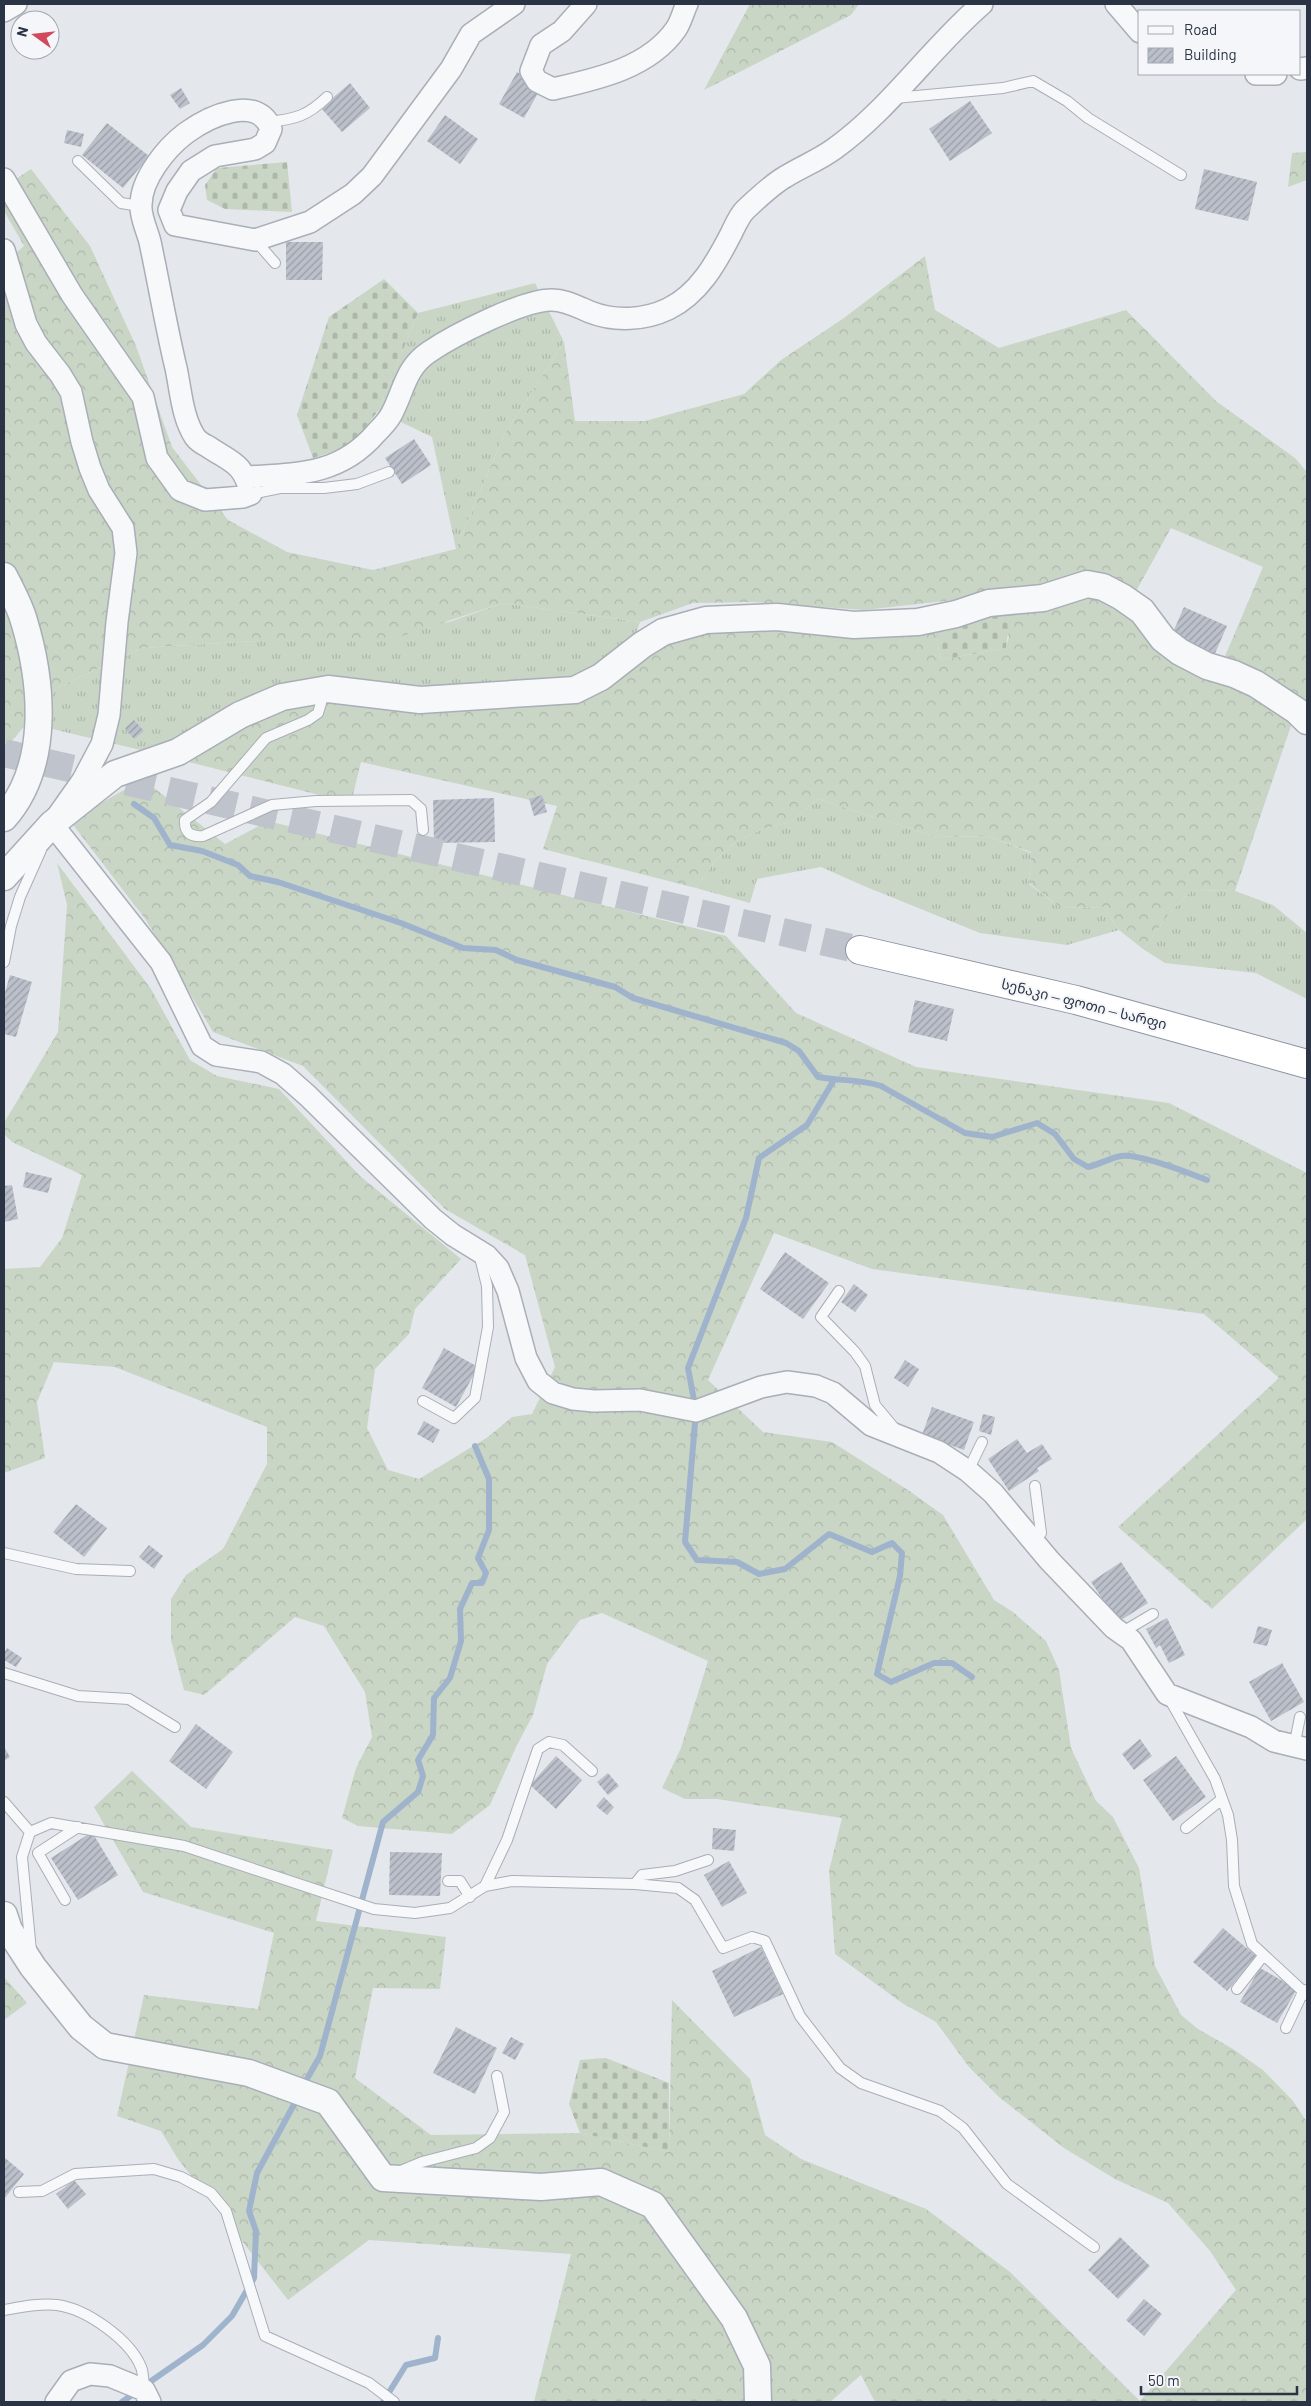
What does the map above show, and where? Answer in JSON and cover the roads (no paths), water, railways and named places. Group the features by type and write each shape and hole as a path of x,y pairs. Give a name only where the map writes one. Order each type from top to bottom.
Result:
{"highway":[{"name":"სენაკი — ფოთი — სარფი","path":"860,950 1076,1000 1307,1064"}],"street":[{"path":"4,11 16,4"},
{"path":"249,485 236,464 196,439 183,408 150,240 140,206 143,192 153,170 168,149 186,132 218,114 252,110 260,114 268,122 271,129 265,143 255,149 215,156 191,171 177,192 169,210 175,225 255,240 310,222 353,194 366,182 451,69 471,34 514,4"},
{"path":"586,4 562,31 541,46 531,71 537,81 553,89 605,77 647,58 676,29 687,4"},
{"path":"249,485 324,469 349,458 370,440 390,417 412,366 429,352 506,311 550,300 570,303 611,318 640,317 670,308 710,273 743,212 782,178 834,150 889,98 960,23 982,4"},
{"path":"1116,4 1138,30"},
{"path":"4,179 72,295 142,398 157,458 180,490 205,500 243,497 249,485"},
{"path":"4,250 17,301 26,324 36,343 60,374 71,392 90,468 100,490 123,528 126,553 117,622 109,715 102,744 83,780 52,824 4,877"},
{"path":"4,576 24,620 35,675 39,710 35,752 27,783 4,818"},
{"path":"52,824 115,774 178,752 240,715 265,704 318,689 420,700 575,690 601,677 642,645 663,632 706,620 777,618 854,625 918,622 956,614 988,603 1043,598 1087,584 1103,587 1142,611 1163,639 1180,652 1207,666 1234,674 1256,684 1296,711 1307,721"},
{"path":"52,824 161,962 202,1046 216,1055 261,1062 283,1074 308,1096 433,1219 478,1250 498,1268 508,1291 526,1358 538,1381 553,1394 587,1400 640,1400 696,1411 761,1387 787,1382 816,1386 833,1394 870,1425 939,1452 968,1471 993,1493 1094,1608 1131,1640 1167,1694 1251,1727 1274,1741 1300,1748"},
{"path":"4,1915 8,1930 33,1967 81,2028 105,2046 249,2073 328,2102 383,2178 541,2187 601,2182 653,2205 734,2318 757,2366 758,2402"},
{"path":"56,2402 71,2381 90,2374 110,2376 147,2396"}],"lane":[{"path":"889,98 1003,88 1033,80 1067,101 1088,118 1181,175"},
{"path":"268,122 292,119 311,112 327,97"},
{"path":"78,161 121,203 140,206"},
{"path":"255,240 275,263"},
{"path":"249,485 280,488 324,488 357,484 389,472"},
{"path":"318,689 321,704 318,712 308,720 266,738 211,802 185,820 184,827 187,833 194,837 203,836 272,805 316,801 411,800 421,809 423,830"},
{"path":"4,962 11,926 20,897 52,824"},
{"path":"423,1401 454,1418 475,1398 488,1327 487,1286 478,1250"},
{"path":"839,1291 821,1317 865,1366 875,1405 890,1424 909,1441"},
{"path":"968,1471 982,1442"},
{"path":"1032,1539 1041,1533 1035,1486"},
{"path":"4,1553 76,1569 130,1571"},
{"path":"1121,1633 1153,1614"},
{"path":"4,1673 78,1696 129,1700 175,1727"},
{"path":"1167,1694 1215,1779 1228,1815 1232,1840 1234,1886 1252,1944 1306,1993 1286,2028"},
{"path":"1300,1717 1300,1748"},
{"path":"485,1886 507,1840 538,1749 549,1742 563,1745 592,1770"},
{"path":"1186,1828 1222,1800"},
{"path":"4,1802 30,1832"},
{"path":"33,1967 22,1857 30,1832 51,1823 184,1846 374,1909 424,1912 450,1908 485,1886 512,1881 635,1884 678,1888 695,1900 723,1948 752,1937 765,1941 800,2016 840,2068 861,2083 940,2111 963,2128 1007,2184 1094,2246"},
{"path":"65,1900 38,1853 78,1827"},
{"path":"635,1884 642,1876 675,1871 708,1860"},
{"path":"448,1881 460,1881 470,1897"},
{"path":"1237,1989 1263,1956"},
{"path":"383,2178 422,2162 476,2148 490,2138 504,2112 497,2076"},
{"path":"18,2192 42,2191 75,2174 154,2169 181,2177 211,2193 226,2211 265,2336 369,2383 394,2402"},
{"path":"4,2310 58,2306 77,2311 112,2332 134,2351 143,2370 147,2396"}],"waterway":[{"path":"134,804 154,818 170,845 202,851 238,865 250,876 278,882 401,923 463,948 496,950 517,960 615,987 633,998 786,1043 799,1051 818,1077 865,1082 881,1086 965,1133 992,1137 1037,1123 1055,1134 1074,1159 1088,1167 1121,1156 1140,1157 1207,1180"},
{"path":"834,1080 807,1125 759,1158 746,1218 688,1368 696,1411 685,1542 697,1560 737,1562 759,1574 785,1569 829,1534 872,1552 892,1543 902,1553 900,1576 877,1674 891,1682 934,1663 952,1663 972,1677"},
{"path":"303,2086 320,2056 383,1822 418,1792 423,1776 418,1760 433,1735 434,1698 450,1678 461,1641 460,1609 472,1583 482,1583 486,1573 478,1558 489,1530 489,1479 475,1446"},
{"path":"144,2386 203,2345 232,2316 254,2278 256,2231 249,2211 257,2173 298,2097"},
{"path":"383,2402 406,2365 435,2358 438,2338"},
{"path":"122,2402 136,2392"}],"tunnel":[{"path":"4,753 860,950"}]}
